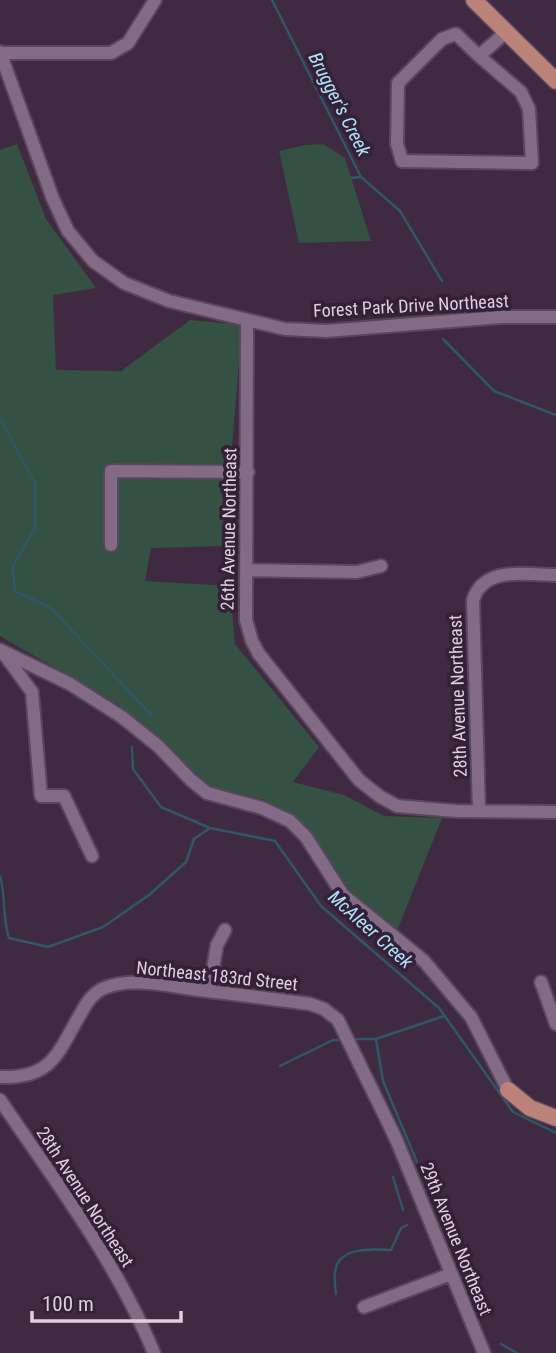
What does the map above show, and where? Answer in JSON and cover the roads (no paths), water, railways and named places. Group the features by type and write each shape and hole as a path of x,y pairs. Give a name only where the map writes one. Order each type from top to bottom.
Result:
{"main road":[{"path":"474,0 556,81"},
{"path":"508,1090 530,1108 556,1118"}],"street":[{"path":"0,53 111,53 128,43 155,0"},
{"path":"479,56 506,32"},
{"path":"456,34 479,56 521,92 529,109 532,163 402,161 397,144 398,83 442,39 456,34"},
{"name":"Forest Park Drive Northeast","path":"0,53 53,200 68,231 81,248 104,268 136,289 169,301 285,329 326,331 501,317 556,317"},
{"name":"26th Avenue Northeast","path":"247,321 246,620 251,641 359,780 380,796 397,806 479,811"},
{"path":"111,545 111,471 248,472"},
{"path":"246,569 356,572 381,566"},
{"name":"28th Avenue Northeast","path":"479,811 473,600 476,590 493,576 556,575"},
{"path":"1,650 32,691 41,796 64,796 92,856"},
{"path":"1,650 71,684 122,717 158,746 207,793 261,808 290,821 306,837 342,895 424,961 471,1017 508,1090"},
{"path":"479,811 556,812"},
{"path":"209,991 217,945 225,930"},
{"path":"541,982 556,1024"},
{"name":"Northeast 183rd Street","path":"0,1077 15,1078 43,1070 54,1060 89,999 102,989 136,983 310,1004 324,1009 338,1020 396,1139"},
{"name":"28th Avenue Northeast","path":"0,1100 111,1263 154,1353"},
{"name":"29th Avenue Northeast","path":"396,1139 484,1353"},
{"path":"365,1307 452,1274"}],"waterway":[{"name":"Brugger's Creek","path":"272,0 361,177 400,211 442,281"},
{"path":"352,178 361,177"},
{"path":"443,339 494,391 556,415"},
{"name":"McAleer Creek","path":"0,419 35,483 35,528 13,566 15,591 51,608 152,716"},
{"name":"McAleer Creek","path":"132,747 133,769 161,807 210,828 275,841 321,906 439,1008 513,1112 556,1133"},
{"path":"0,876 9,938 48,947 103,927 149,895 186,862 194,839 210,828"},
{"path":"357,1039 376,1039 444,1016"},
{"path":"376,1039 383,1081 417,1162"},
{"path":"280,1066 338,1040"},
{"path":"393,1177 403,1210"},
{"path":"336,1294 335,1272 342,1257 357,1251 391,1250 401,1228 407,1225"},
{"path":"501,1344 517,1353"}]}
